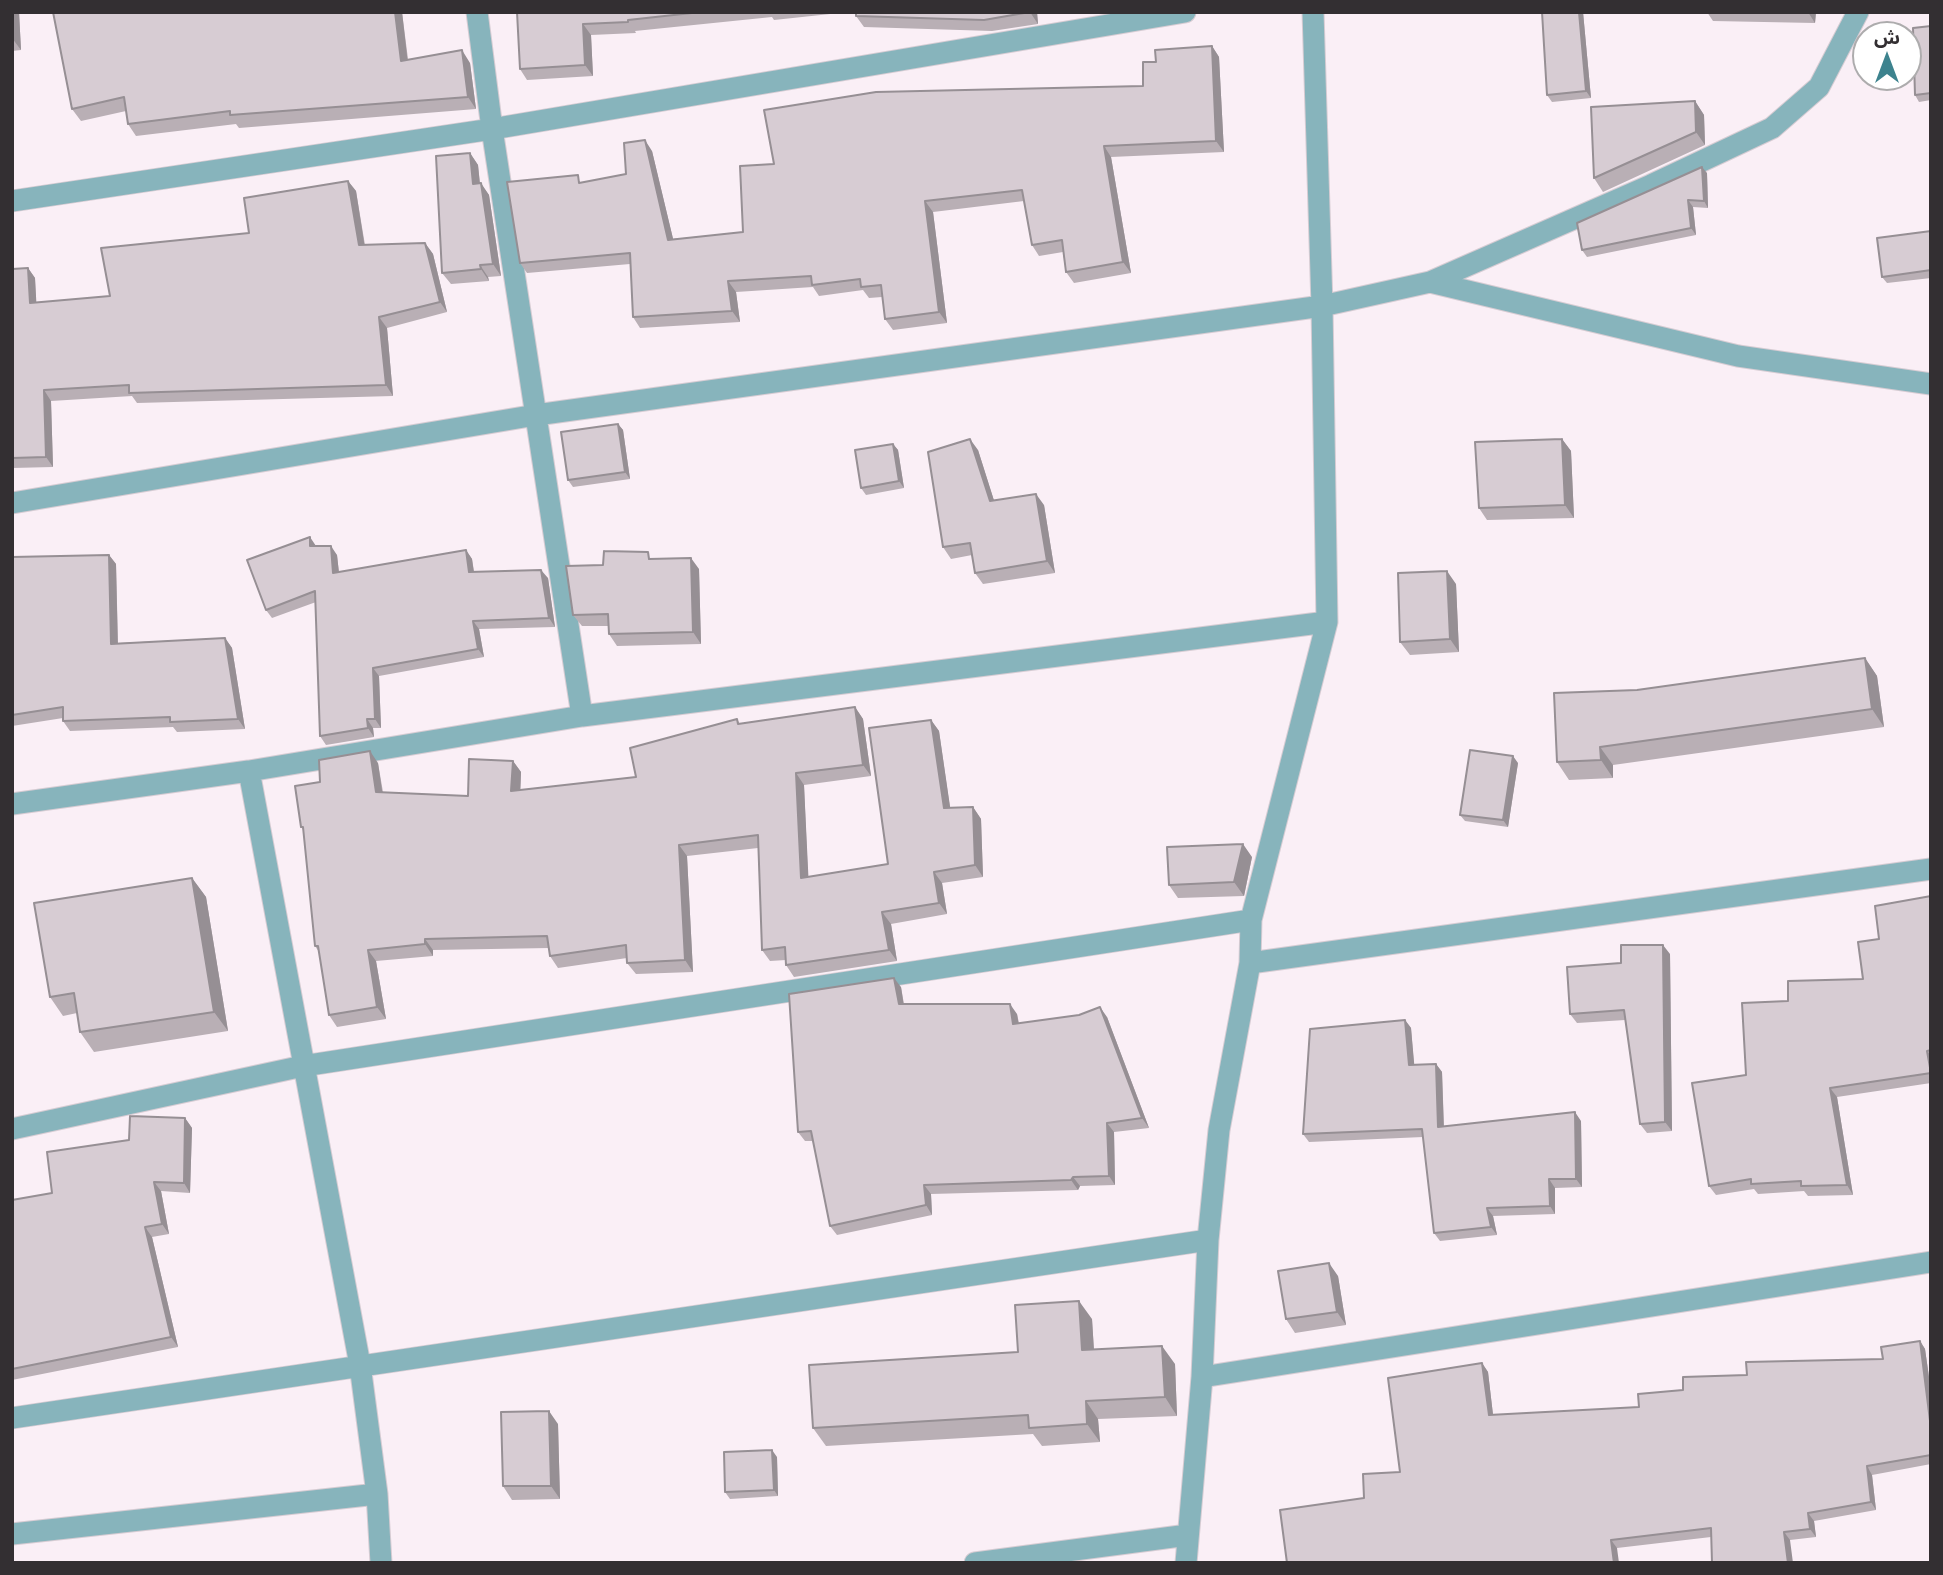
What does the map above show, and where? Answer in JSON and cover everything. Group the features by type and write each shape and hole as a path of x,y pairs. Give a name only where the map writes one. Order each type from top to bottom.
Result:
{"street":[{"path":"477,12 492,129 582,716"},
{"path":"12,201 492,129 1185,12"},
{"path":"1186,1563 1202,1377 1208,1240 1219,1130 1250,962 1251,920 1327,622 1322,306 1313,12"},
{"path":"12,503 536,415 1322,306 1430,282 1651,185 1772,128 1819,87 1858,12"},
{"path":"1430,282 1738,356 1931,384"},
{"path":"12,804 249,771 582,716 1327,622"},
{"path":"249,771 360,1365 377,1494 381,1563"},
{"path":"1250,962 1931,869"},
{"path":"12,1129 303,1066 1251,920"},
{"path":"12,1418 1208,1240"},
{"path":"1202,1377 1931,1262"},
{"path":"12,1534 377,1494"},
{"path":"975,1563 1188,1535"}],"building":[{"path":"53,12 395,12 401,61 462,50 468,97 230,115 230,111 128,124 124,97 72,109"},
{"path":"517,12 701,12 628,22 583,24 585,65 520,69"},
{"path":"856,12 1030,12 984,20 856,16"},
{"path":"1542,12 1579,12 1586,91 1547,95"},
{"path":"1931,26 1931,93 1915,95 1915,91 1922,91 1922,27"},
{"path":"1212,46 1216,141 1104,146 1123,262 1066,272 1062,240 1032,245 1022,190 925,201 939,312 885,319 881,285 861,287 860,279 812,285 811,276 728,281 732,311 633,317 630,253 520,263 507,182 578,175 579,183 626,174 624,143 645,140 668,240 743,232 740,166 774,164 764,110 876,92 1143,86 1143,62 1156,62 1155,50"},
{"path":"1695,101 1696,132 1594,178 1591,107"},
{"path":"470,153 473,184 481,183 493,264 480,265 481,269 442,273 436,156"},
{"path":"1702,167 1704,201 1688,200 1691,228 1582,250 1577,223"},
{"path":"348,181 359,245 425,243 440,302 379,317 386,385 129,393 129,385 44,390 46,457 12,458 12,269 28,268 30,303 110,296 101,248 249,233 244,198"},
{"path":"1931,231 1931,270 1882,277 1877,238"},
{"path":"618,424 625,472 568,480 561,432"},
{"path":"970,439 990,501 1036,494 1047,561 975,573 970,543 943,547 928,452"},
{"path":"1562,439 1565,505 1479,508 1475,442"},
{"path":"893,444 899,481 861,488 855,450"},
{"path":"310,537 310,546 331,546 333,573 466,550 469,572 541,570 549,618 473,621 478,649 373,668 375,719 367,719 368,728 320,736 315,591 266,610 247,560"},
{"path":"604,551 648,552 649,559 691,558 693,632 609,634 608,614 573,615 566,566 603,565"},
{"path":"109,555 111,644 225,638 238,719 170,722 170,717 63,721 63,707 12,715 12,557"},
{"path":"1447,571 1450,639 1400,642 1398,573"},
{"path":"1865,658 1872,709 1600,747 1601,760 1557,762 1554,693 1637,690"},
{"path":"855,707 863,765 796,773 801,878 888,864 869,728 931,720 944,808 973,807 975,865 934,872 939,903 882,912 889,950 786,965 785,947 762,950 758,835 679,845 685,960 627,963 626,945 550,956 547,936 425,939 425,944 368,950 377,1007 329,1015 318,946 315,946 303,827 295,786 320,782 319,760 370,751 376,792 468,796 469,759 513,761 511,791 636,777 630,748 737,719 738,724"},
{"path":"1470,750 1513,756 1503,820 1460,815"},
{"path":"1243,844 1234,882 1169,885 1167,847"},
{"path":"192,878 214,1012 80,1032 74,993 50,997 34,903"},
{"path":"1931,896 1931,1050 1927,1051 1931,1073 1830,1088 1847,1185 1801,1186 1801,1181 1751,1184 1751,1179 1709,1186 1692,1083 1746,1075 1742,1003 1788,1001 1788,981 1863,979 1858,942 1879,939 1875,906"},
{"path":"1621,945 1663,945 1665,1122 1640,1124 1624,1010 1570,1014 1567,967 1621,963"},
{"path":"894,978 899,1004 1010,1004 1013,1024 1079,1015 1100,1007 1142,1118 1107,1123 1109,1176 1073,1177 1071,1180 924,1185 926,1205 830,1226 811,1131 798,1132 789,994"},
{"path":"1405,1020 1409,1065 1436,1064 1438,1127 1575,1112 1576,1179 1549,1179 1550,1206 1487,1208 1491,1227 1434,1233 1422,1129 1303,1134 1310,1029"},
{"path":"130,1116 185,1118 184,1183 154,1182 162,1224 145,1227 171,1337 12,1369 12,1200 52,1193 47,1152 129,1140"},
{"path":"1329,1263 1337,1312 1286,1319 1278,1271"},
{"path":"1079,1301 1082,1350 1162,1346 1165,1397 1086,1401 1087,1424 1029,1428 1028,1415 813,1428 809,1365 1018,1352 1015,1305"},
{"path":"1920,1341 1931,1429 1931,1455 1867,1466 1871,1502 1808,1513 1810,1529 1784,1532 1788,1563 1712,1563 1711,1528 1611,1540 1614,1563 1287,1563 1280,1510 1364,1498 1363,1474 1400,1472 1388,1378 1482,1363 1489,1415 1639,1407 1638,1394 1683,1390 1683,1377 1747,1375 1746,1362 1883,1359 1881,1347"},
{"path":"549,1411 551,1486 503,1486 501,1412"},
{"path":"772,1450 774,1490 725,1492 724,1452"}]}
